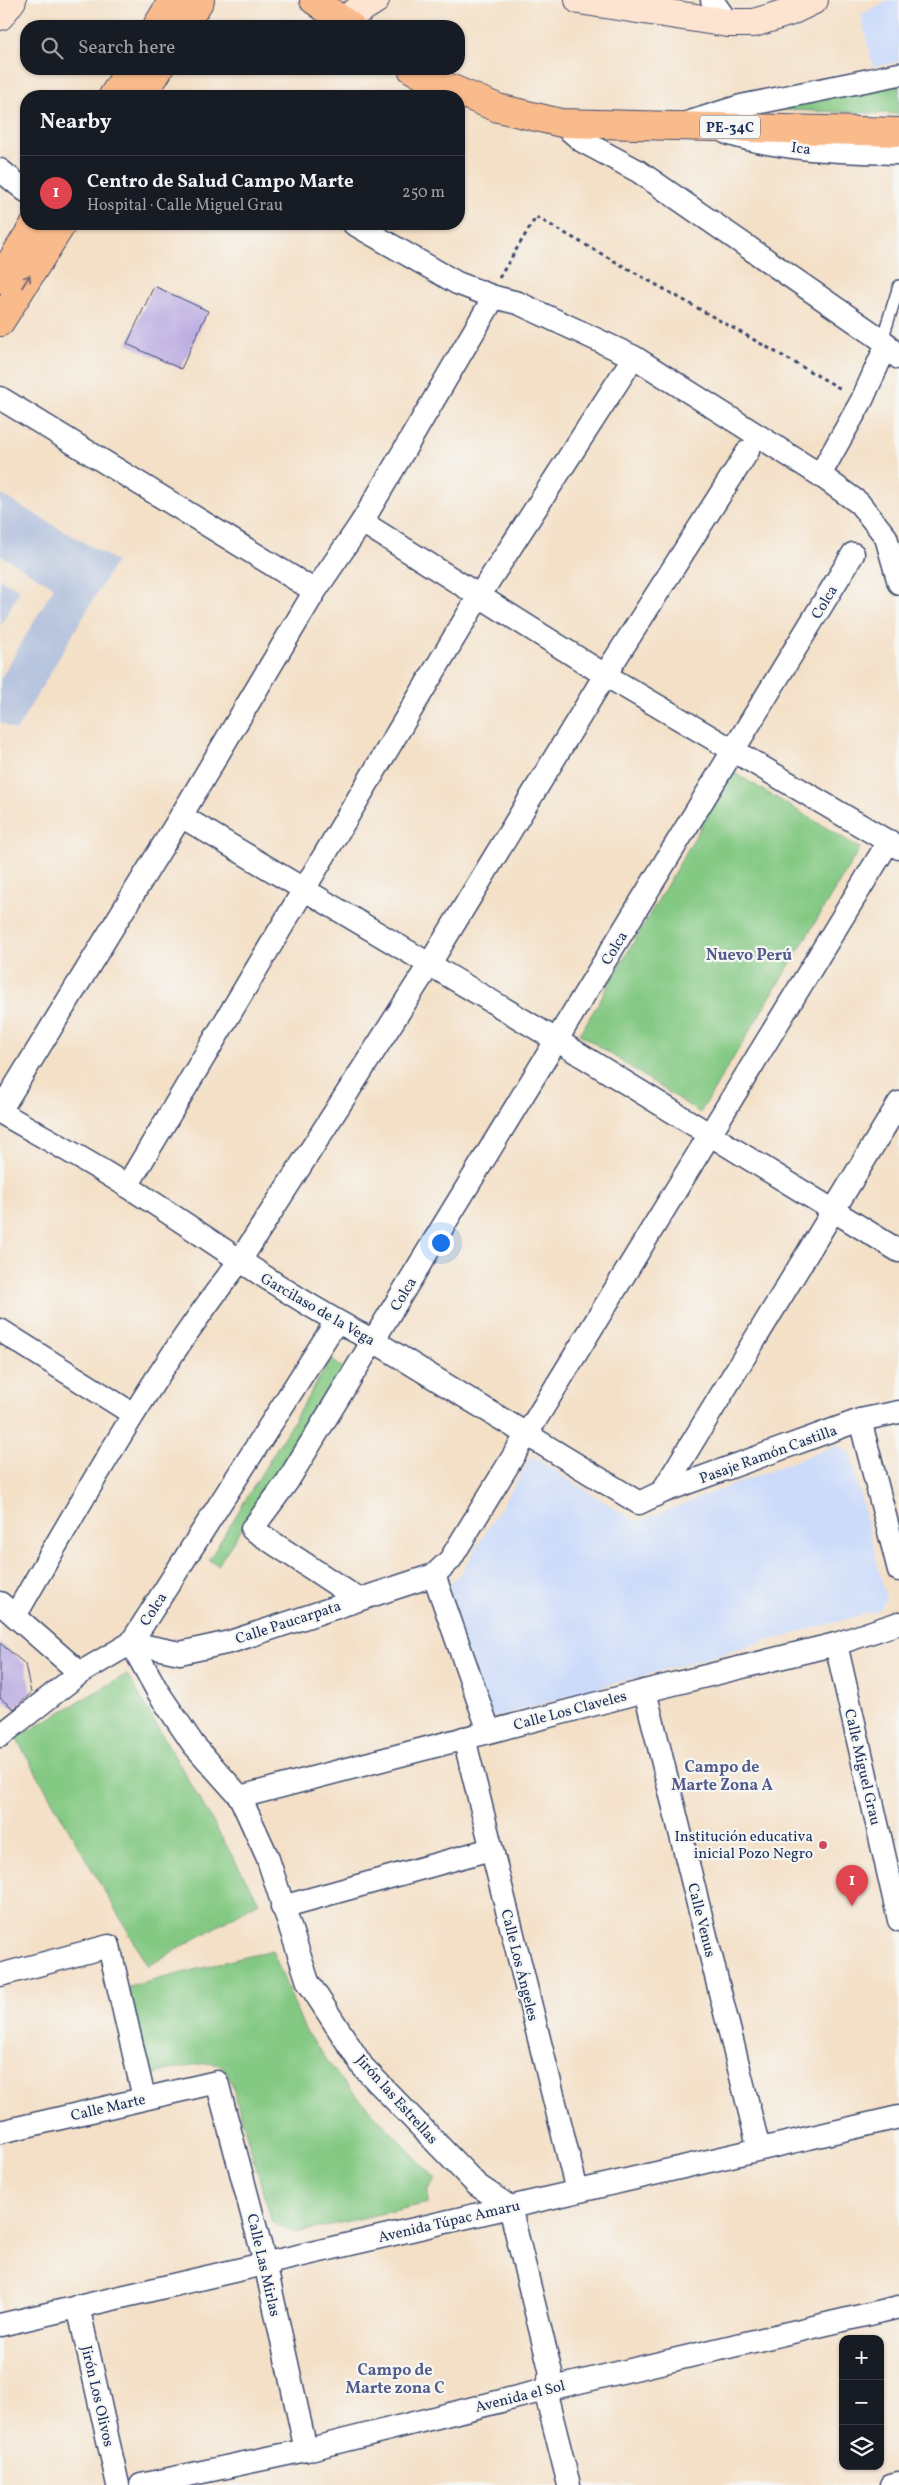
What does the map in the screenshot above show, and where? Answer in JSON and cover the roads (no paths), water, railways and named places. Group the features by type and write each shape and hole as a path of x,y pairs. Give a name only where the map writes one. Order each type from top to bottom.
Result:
{"main road":[{"path":"161,20 173,0"},
{"path":"188,20 200,0"},
{"path":"314,0 343,20"},
{"path":"127,89 149,75"},
{"name":"PE-34C","path":"422,75 455,90"},
{"name":"PE-34C","path":"465,94 498,108 561,123 899,132"},
{"path":"0,280 31,230"},
{"path":"0,322 58,230"}],"street":[{"path":"0,16 12,0"},
{"path":"351,20 375,0"},
{"path":"579,0 728,23 754,23 789,12 814,0"},
{"path":"712,0 728,23"},
{"path":"679,125 741,106 899,74"},
{"path":"561,123 582,141 638,171 889,348 820,475"},
{"name":"Ica","path":"707,126 757,142 817,150 899,153"},
{"path":"0,170 20,186"},
{"path":"364,230 457,283 494,297 518,303 634,357 820,475 859,503 886,537 899,583"},
{"path":"0,1111 181,816 315,590 362,522 494,297"},
{"path":"127,1186 479,596 626,369"},
{"path":"0,398 315,590"},
{"path":"80,1673 8,1610 132,1414 217,1290 239,1262 429,965 604,675 748,451"},
{"path":"362,522 604,675 894,845"},
{"name":"Colca","path":"358,1599 252,1529 288,1482 853,554"},
{"path":"181,816 558,1041 899,1251"},
{"name":"Calle Paucarpata","path":"131,1643 180,1652 230,1642 434,1575 450,1560 709,1133 894,845"},
{"path":"662,1492 899,1103"},
{"name":"Garcilaso de la Vega","path":"0,1111 127,1186 239,1262 336,1322 374,1341 639,1503"},
{"name":"Colca","path":"131,1643 336,1322"},
{"path":"0,1330 132,1414"},
{"name":"Pasaje Ramón Castilla","path":"639,1503 662,1492 860,1420 899,1412"},
{"path":"860,1420 899,1570"},
{"path":"434,1575 489,1731"},
{"name":"Calle Los Claveles","path":"240,1797 645,1690 836,1644 899,1623"},
{"path":"0,1736 80,1673 131,1643"},
{"name":"Jirón las Estrellas","path":"131,1643 158,1692 193,1744 240,1797 267,1856 282,1907 308,1982 363,2067 477,2185 510,2207"},
{"name":"Calle Miguel Grau","path":"836,1644 895,1888 899,1920"},
{"name":"Calle Venus","path":"645,1690 759,2149"},
{"name":"Calle Los Ángeles","path":"464,1738 577,2191"},
{"path":"282,1907 491,1849"},
{"path":"0,1975 109,1946 144,2098"},
{"name":"Calle Marte","path":"0,2132 217,2082"},
{"name":"Calle Las Mirlas","path":"217,2082 265,2263 306,2450"},
{"name":"Avenida Túpac Amaru","path":"0,2325 899,2117"},
{"path":"510,2207 551,2373 545,2390 569,2485"},
{"name":"Jirón Los Olivos","path":"78,2306 118,2485"},
{"name":"Avenida el Sol","path":"141,2485 306,2450 545,2390 899,2308"},
{"path":"891,2485 899,2483"}],"lane":[{"path":"889,348 899,286"}],"place":[{"name":"Institución educativa inicial Pozo Negro","path":"823,1845"},
{"name":"Centro de Salud Campo Marte","path":"852,1906"}],"district":[{"name":"Nuevo Perú","path":"749,954"},
{"name":"Campo de Marte Zona A","path":"722,1775"},
{"name":"Campo de Marte zona C","path":"395,2378"}]}
